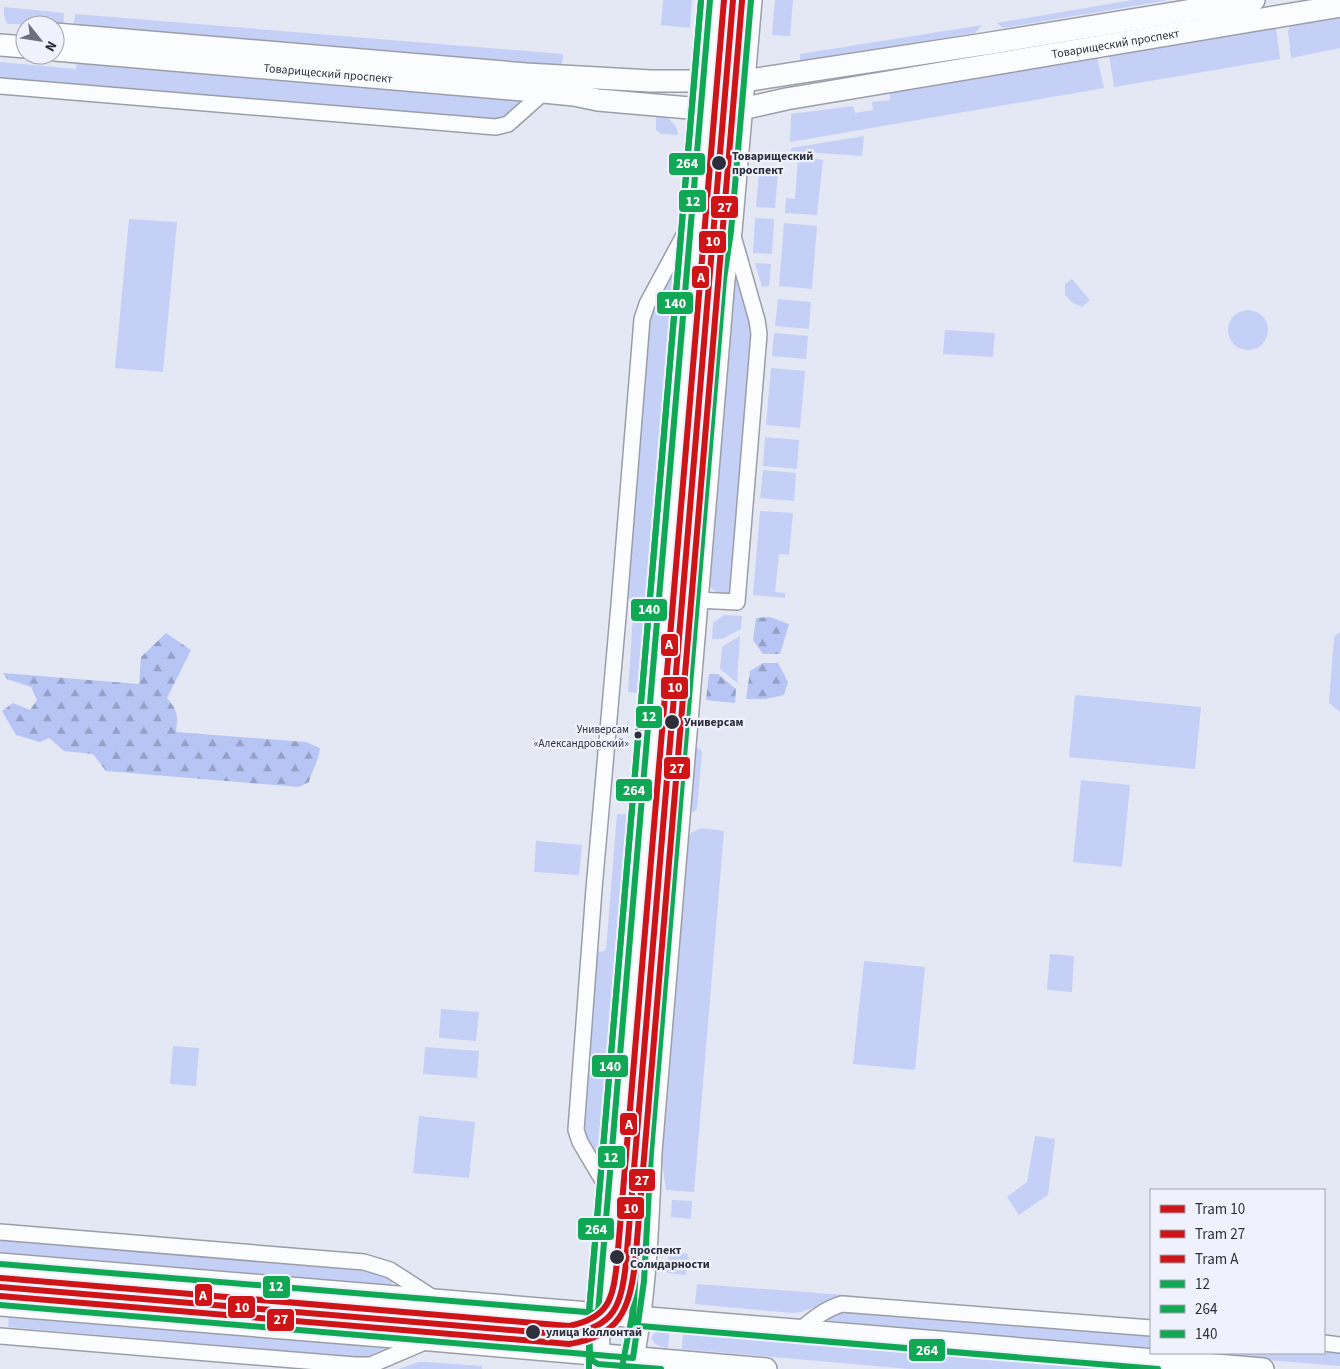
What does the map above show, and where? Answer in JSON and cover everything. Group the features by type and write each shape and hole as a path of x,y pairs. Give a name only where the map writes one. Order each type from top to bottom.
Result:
{"main road":[{"path":"598,1362 598,1313 710,0"},
{"path":"632,1363 641,1316 652,1142 697,600 724,279 731,230 751,0"},
{"name":"Товарищеский проспект","path":"65,35 526,74 652,80 744,81 1254,0"},
{"name":"Товарищеский проспект","path":"65,51 544,92 598,100 701,109 742,109 795,98 1340,6"},
{"path":"0,30 15,31"},
{"path":"0,45 15,46"},
{"path":"0,1264 1263,1369"},
{"path":"0,1305 431,1340 598,1362 766,1369"}],"street":[{"path":"0,86 496,127 508,124 544,92"},
{"path":"609,1191 580,1142 576,1130 576,1119 642,319 647,304 691,222"},
{"path":"697,600 737,602 759,334 757,320 731,230"},
{"path":"0,1232 364,1262 390,1270 436,1299"},
{"path":"800,1330 820,1313 842,1304 1150,1328"},
{"path":"0,1336 356,1366 371,1365 384,1361 431,1340"},
{"path":"1325,1343 1340,1345"}],"shaded area":[{"path":"663,0 692,0 690,28 661,25"},
{"path":"775,0 793,0 790,36 772,35"},
{"path":"1133,0 1170,0 1003,28 997,23"},
{"path":"4,7 64,13 64,15 15,15 15,24 7,24"},
{"path":"75,14 563,54 562,65 534,68 73,30"},
{"path":"1340,16 1340,48 1291,58 1288,31 1291,24"},
{"path":"982,25 975,33 800,62 800,54"},
{"path":"1276,27 1280,59 1114,87 1109,55"},
{"path":"1097,57 1104,88 790,142 791,114 853,106 855,113 873,110 872,102 890,100 890,91"},
{"path":"77,58 527,98 511,114 499,119 0,78 0,62 15,63 15,65 76,69"},
{"path":"656,113 674,123 678,135 661,134 656,130"},
{"path":"864,136 862,156 791,151 791,148"},
{"path":"790,156 823,160 817,215 785,213 786,198 795,199 798,158"},
{"path":"759,171 778,173 775,208 756,207"},
{"path":"755,218 774,219 772,254 753,253"},
{"path":"129,219 177,222 163,372 115,368"},
{"path":"784,223 817,226 812,289 779,286"},
{"path":"755,263 771,264 769,286 762,287"},
{"path":"670,277 674,280 640,693 628,692 634,599 626,598 650,313"},
{"path":"1072,279 1090,300 1082,307 1073,303 1065,295 1065,284"},
{"path":"735,281 739,281 752,331 731,591 729,594 725,594 715,591 709,584"},
{"path":"778,299 811,302 809,329 775,326"},
{"path":"1248,310 1262,316 1268,330 1262,344 1248,350 1234,344 1228,330 1234,316"},
{"path":"945,330 995,333 993,357 943,354"},
{"path":"774,333 808,336 806,359 772,356"},
{"path":"771,368 805,371 800,428 766,425"},
{"path":"765,437 799,440 797,469 763,466"},
{"path":"763,470 796,473 794,501 760,498"},
{"path":"760,511 793,513 789,555 779,554 775,592 785,593 785,598 753,595"},
{"path":"724,615 742,616 741,629 722,639 712,639 713,623"},
{"path":"1340,632 1340,712 1329,703 1334,637"},
{"path":"740,636 737,683 720,669 722,647"},
{"path":"1075,695 1201,707 1195,769 1069,757"},
{"path":"697,748 702,752 697,809 694,812 690,810 695,751"},
{"path":"1081,780 1130,785 1122,867 1073,862"},
{"path":"617,814 631,815 601,1155 597,1156 594,1154 583,1130 596,953 606,950"},
{"path":"701,828 724,831 694,1192 666,1190 661,1155 688,838 691,833"},
{"path":"536,841 582,845 579,875 534,872"},
{"path":"1050,954 1074,956 1072,992 1047,990"},
{"path":"864,961 925,967 915,1070 853,1064"},
{"path":"441,1009 479,1012 476,1041 439,1038"},
{"path":"173,1046 199,1048 196,1086 170,1084"},
{"path":"425,1047 479,1051 477,1078 423,1074"},
{"path":"419,1116 475,1122 469,1178 413,1173"},
{"path":"1035,1136 1055,1139 1048,1195 1019,1215 1007,1197 1027,1182"},
{"path":"672,1200 692,1201 691,1219 671,1217"},
{"path":"0,1238 363,1268 393,1279 393,1282 390,1285 0,1252"},
{"path":"669,1252 688,1254 686,1275 667,1273"},
{"path":"697,1284 858,1296 858,1298 834,1300 806,1311 792,1313 695,1304"},
{"path":"851,1310 1150,1336 1150,1350 831,1323 827,1319 834,1313"},
{"path":"9,1314 386,1346 387,1348 384,1352 368,1358 8,1327"},
{"path":"660,1329 670,1329 668,1348 653,1342 652,1339 655,1332"},
{"path":"683,1330 1132,1369 909,1369 682,1349"},
{"path":"1325,1350 1340,1352 1340,1366 1193,1354 1325,1354"},
{"path":"419,1362 482,1366 482,1369 398,1369"}],"green space":[{"path":"770,617 789,624 780,654 763,654 753,640 756,618"},
{"path":"166,633 191,650 167,698 176,714 176,732 306,742 320,748 309,782 299,787 106,771 93,754 64,751 49,738 40,742 16,735 2,711 13,703 30,710 37,700 31,687 7,679 3,673 139,684 141,657"},
{"path":"763,663 778,663 788,682 784,695 766,699 746,699 750,671"},
{"path":"709,674 718,674 736,689 735,703 706,700"}],"tram line":[{"name":"А","path":"1,1278 569,1326 593,1318 606,1305 611,1296 617,1262 724,0"},
{"name":"10","path":"0,1287 569,1335 597,1326 613,1312 621,1291 626,1263 733,0"},
{"name":"27","path":"0,1296 569,1344 600,1335 619,1318 629,1295 635,1264 742,1"}],"transit line":[{"name":"264","path":"661,1369 598,1364 593,1361 590,1356 589,1313 701,0"},
{"name":"140","path":"589,1369 589,1312 701,0"},
{"name":"12","path":"0,1264 598,1313 710,0"},
{"name":"264","path":"742,0 722,230 715,278 642,1151 633,1320 640,1326 1158,1369"},
{"name":"140","path":"622,1367 632,1316 642,1151 715,278 722,230 742,0"},
{"name":"12","path":"0,1305 633,1358 644,1281 651,1152 724,279 731,231 751,0"}],"place":[{"name":"Товарищеский проспект","path":"719,163"},
{"name":"Универсам","path":"672,722"},
{"name":"Универсам «Александровский»","path":"638,735"},
{"name":"проспект Солидарности","path":"617,1257"},
{"name":"улица Коллонтай","path":"533,1332"}]}
